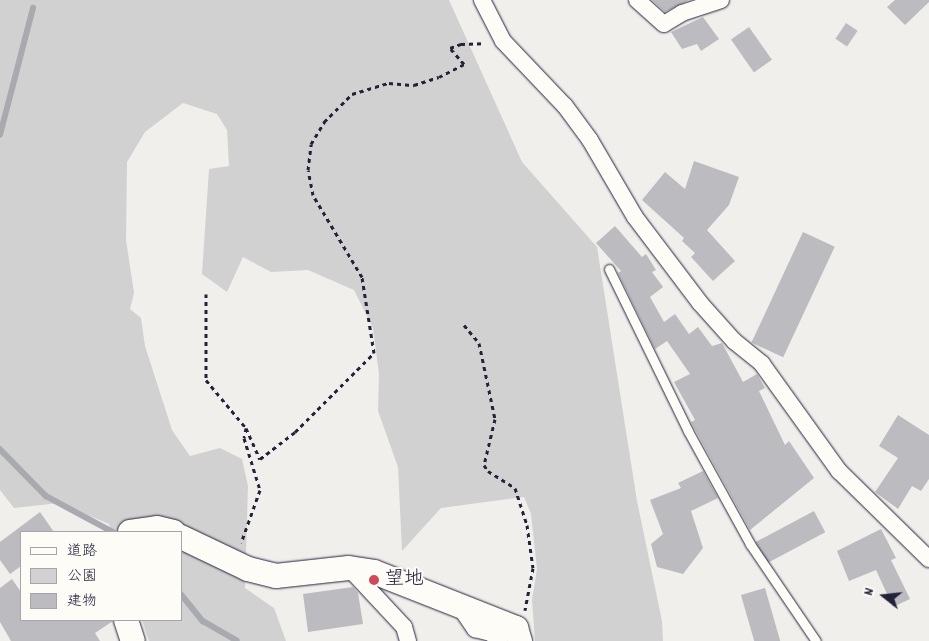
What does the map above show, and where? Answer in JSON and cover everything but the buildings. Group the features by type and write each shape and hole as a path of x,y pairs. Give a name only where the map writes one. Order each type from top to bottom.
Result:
{"main road":[{"path":"137,531 157,528 170,531"},
{"path":"182,537 234,562 276,576 350,568 374,572 460,607 512,637"},
{"path":"126,621 133,641"}],"street":[{"path":"482,0 503,41 565,106 590,140 635,217 700,303 734,341 762,364 839,471 929,559"},
{"path":"637,0 664,24 682,14 721,0"},
{"path":"350,568 404,627 408,641"}],"lane":[{"path":"610,269 688,431 750,544 816,641"}],"path":[{"path":"206,294 206,380 246,428 260,459 295,432 370,360 374,353 362,277 313,195 308,170 311,144 324,122 352,94 389,83 414,85 451,72 464,64 450,48 461,44 503,41"},
{"path":"464,325 479,344 495,419 484,465 515,488 527,525 533,568 525,611 512,637"},
{"path":"234,562 260,490 244,438 246,428"}],"green space":[{"path":"0,0 449,0 522,162 597,247 637,501 662,621 663,641 535,641 532,600 537,569 531,514 524,497 441,508 402,551 398,467 378,411 379,374 373,328 354,290 308,270 271,272 243,257 227,292 202,274 209,169 229,166 227,130 217,114 183,103 145,132 127,162 126,240 134,293 130,309 141,318 145,346 172,430 190,456 220,448 242,459 248,486 245,588 274,608 286,641 149,641 142,621 182,621 182,531 112,531 109,524 59,503 14,508 0,490"}],"waterway":[{"path":"0,135 33,8"},
{"path":"0,449 46,496 111,531"},
{"path":"182,595 203,621 237,641"}],"place":[{"name":"望地","path":"374,580"}]}
